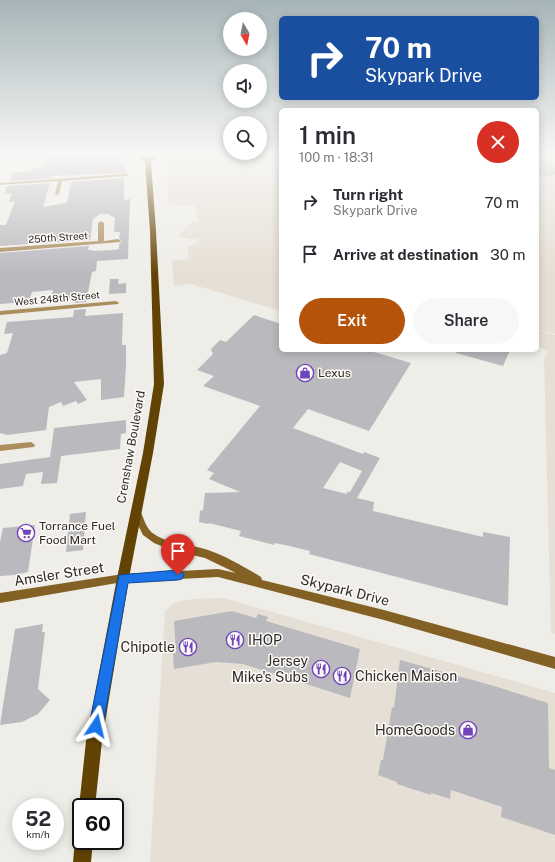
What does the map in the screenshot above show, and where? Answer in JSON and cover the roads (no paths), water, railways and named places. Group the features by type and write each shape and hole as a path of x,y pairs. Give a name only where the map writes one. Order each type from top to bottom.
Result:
{"main road":[{"name":"Crenshaw Boulevard","path":"88,798 94,741 123,578 154,423 158,384 150,194"},
{"path":"137,513 144,529 152,537 161,542 210,555 271,586"},
{"name":"Skypark Drive","path":"123,578 218,573 384,616 555,663"},
{"name":"Amsler Street","path":"0,598 123,578"},
{"path":"82,862 83,850"}],"street":[{"path":"101,242 102,223"},
{"name":"250th Street","path":"0,250 118,241"},
{"name":"West 248th Street","path":"0,313 116,303"},
{"path":"0,448 31,445"}],"place":[{"name":"Lexus","path":"305,373"},
{"name":"Torrance Fuel Food Mart","path":"26,533"},
{"name":"IHOP","path":"235,640"},
{"name":"Chipotle","path":"188,647"},
{"name":"Jersey Mike's Subs","path":"321,669"},
{"name":"Chicken Maison","path":"342,676"},
{"name":"HomeGoods","path":"468,730"}]}
